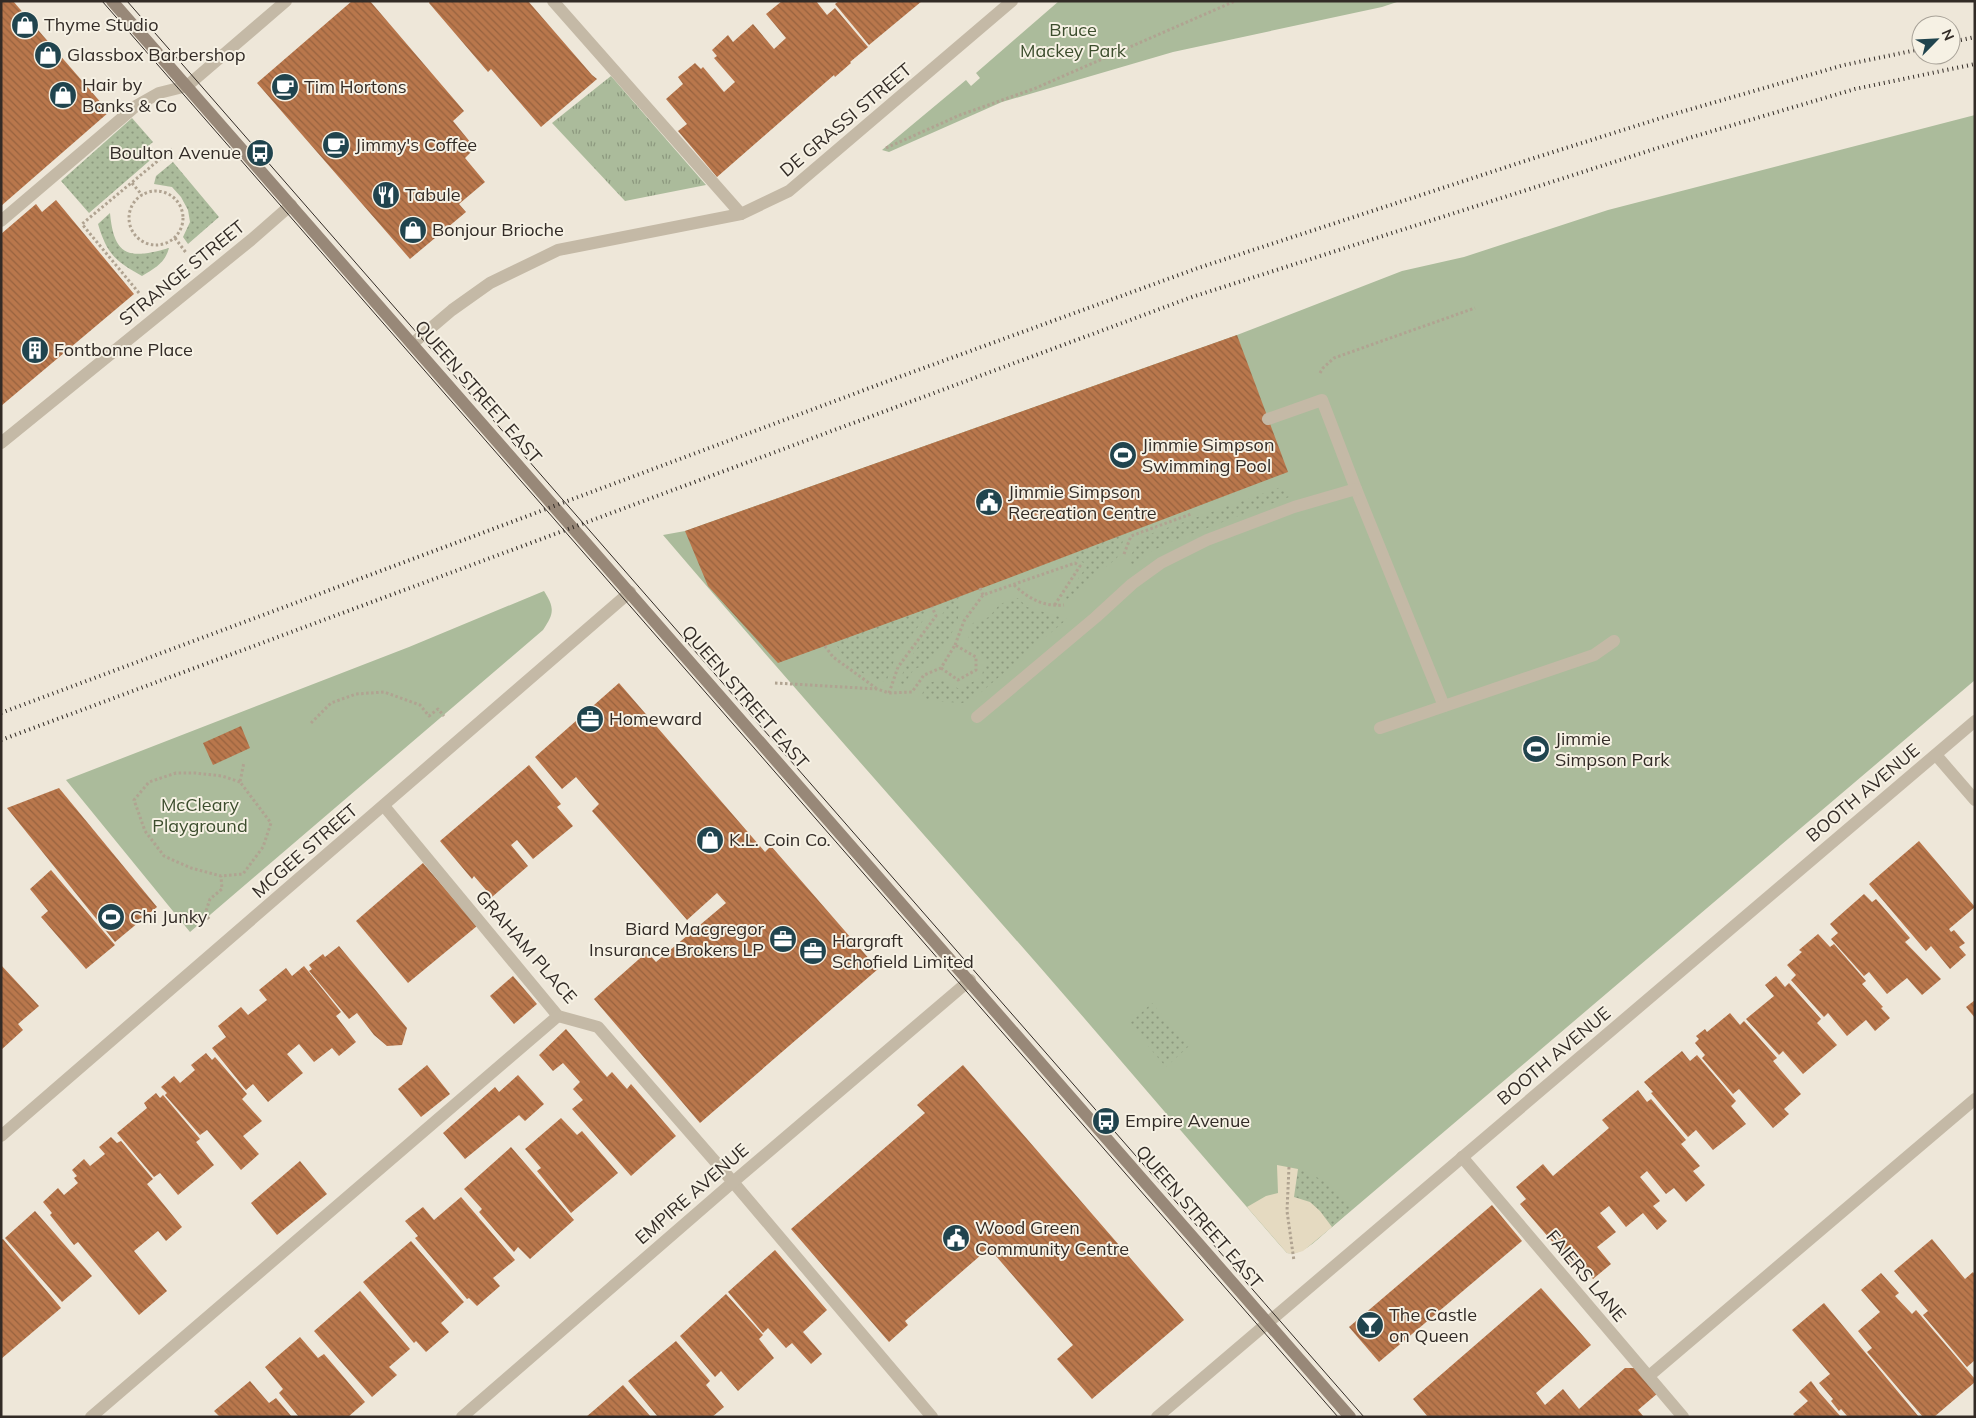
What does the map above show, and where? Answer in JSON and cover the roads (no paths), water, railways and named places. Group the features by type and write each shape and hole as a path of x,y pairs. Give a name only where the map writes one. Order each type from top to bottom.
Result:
{"main road":[{"name":"QUEEN STREET EAST","path":"112,1 970,980 1350,1417"}],"street":[{"path":"1,220 136,106 159,93 187,86 286,1"},
{"path":"553,1 741,214"},
{"name":"DE GRASSI STREET","path":"412,344 452,310 490,283 558,250 741,214 790,191 1012,1"},
{"name":"STRANGE STREET","path":"1,443 251,240 291,205"},
{"path":"1268,419 1322,400 1444,706"},
{"path":"977,717 1096,617 1132,584 1161,563 1216,536 1294,507 1356,489"},
{"name":"MCGEE STREET","path":"1,1136 630,592"},
{"path":"1380,728 1594,655 1614,641"},
{"name":"BOOTH AVENUE","path":"1157,1417 1975,721"},
{"path":"1936,755 1975,800"},
{"name":"GRAHAM PLACE","path":"384,806 558,1016 598,1027 733,1182 932,1417"},
{"name":"EMPIRE AVENUE","path":"462,1417 970,980"},
{"path":"92,1417 558,1016"},
{"path":"1649,1376 1975,1099"},
{"name":"FAIERS LANE","path":"1462,1157 1684,1417"}],"tram line":[{"path":"102,1 1338,1417"},
{"path":"127,1 1364,1417"}],"railway":[{"path":"1961,40 1975,37"},
{"path":"1,713 899,377 1198,268 1674,114 1844,65 1911,51"},
{"path":"1,740 1192,297 1689,138 1855,89 1975,64"}],"place":[{"name":"Thyme Studio","path":"25,25"},
{"name":"Glassbox Barbershop","path":"48,55"},
{"name":"Tim Hortons","path":"285,87"},
{"name":"Hair by Banks & Co","path":"63,95"},
{"name":"Jimmy's Coffee","path":"336,145"},
{"name":"Boulton Avenue","path":"260,153"},
{"name":"Tabule","path":"386,195"},
{"name":"Bonjour Brioche","path":"413,230"},
{"name":"Fontbonne Place","path":"35,350"},
{"name":"Jimmie Simpson Swimming Pool","path":"1123,455"},
{"name":"Jimmie Simpson Recreation Centre","path":"989,502"},
{"name":"Homeward","path":"590,719"},
{"name":"Jimmie Simpson Park","path":"1536,749"},
{"name":"K.L. Coin Co.","path":"710,840"},
{"name":"Chi Junky","path":"111,917"},
{"name":"Biard Macgregor Insurance Brokers LP","path":"783,939"},
{"name":"Hargraft Schofield Limited","path":"813,951"},
{"name":"Empire Avenue","path":"1106,1121"},
{"name":"Wood Green Community Centre","path":"956,1238"},
{"name":"The Castle on Queen","path":"1370,1325"}],"park label":[{"name":"Bruce Mackey Park","path":"1073,40"},
{"name":"McCleary Playground","path":"200,815"}]}
